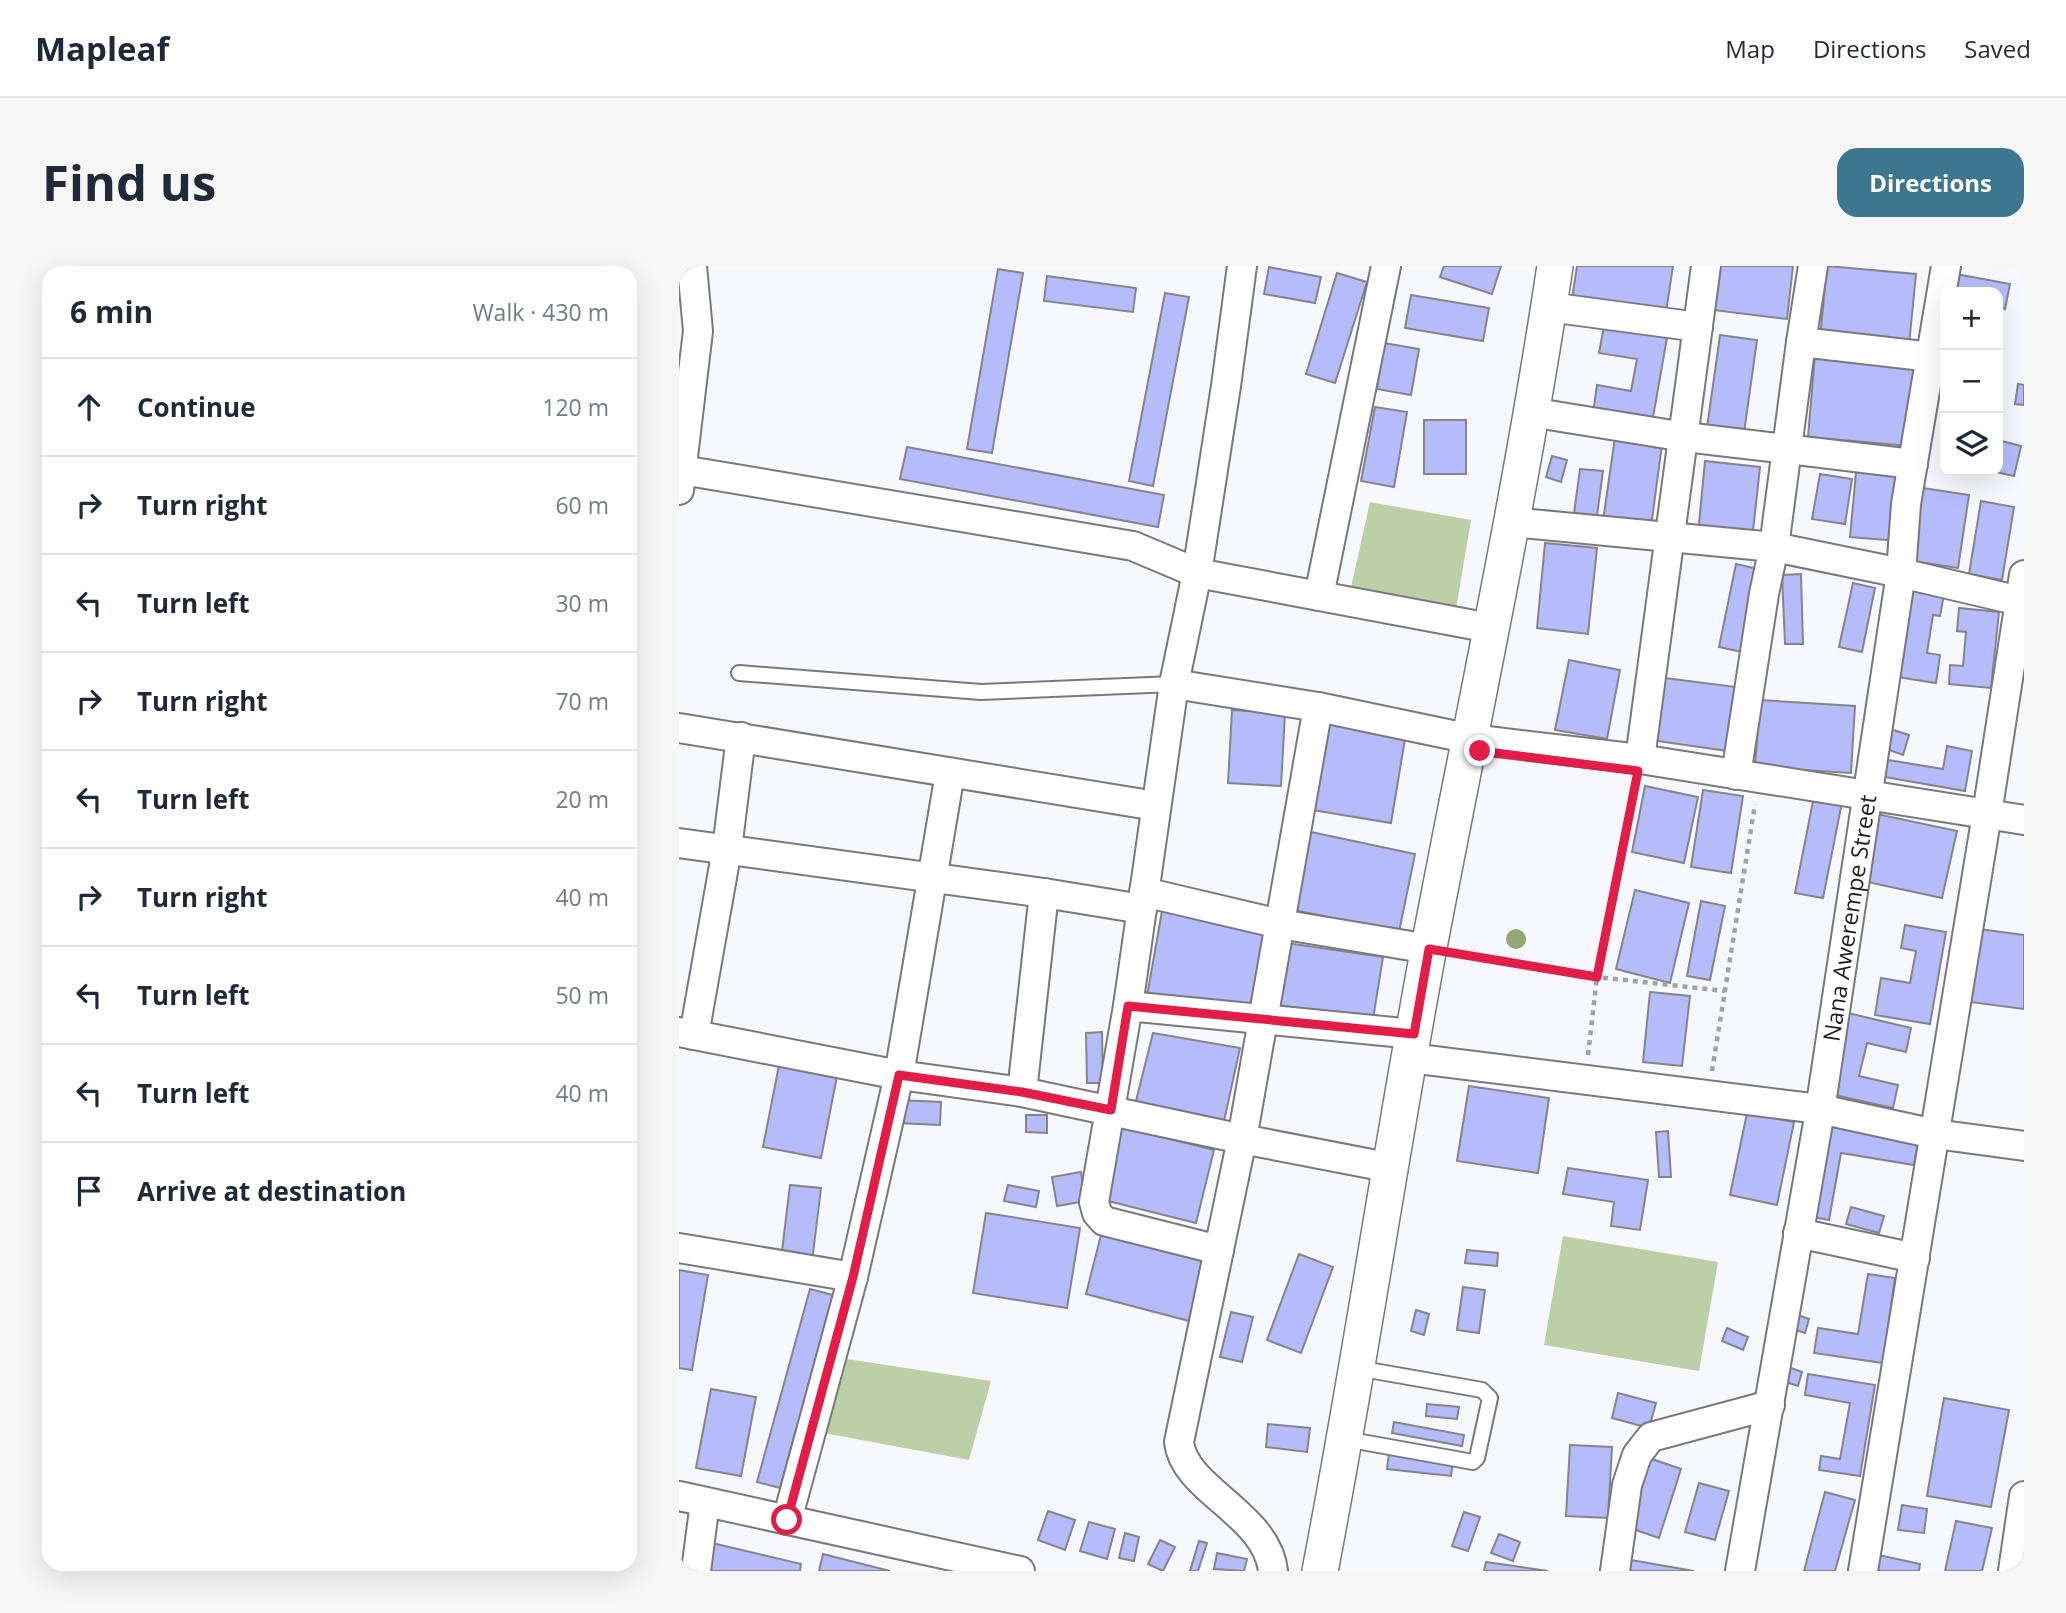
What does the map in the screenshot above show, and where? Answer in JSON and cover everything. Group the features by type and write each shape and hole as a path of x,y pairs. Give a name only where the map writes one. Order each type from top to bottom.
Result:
{"street":[{"path":"692,266 698,331 681,480 1133,546 1196,573 1490,628"},
{"path":"1219,1251 1104,1221 1097,1213 1094,1202 1128,1006 1174,684 1196,573 1242,266"},
{"path":"1319,596 1386,266"},
{"path":"1320,1571 1429,949 1471,739 1555,266"},
{"path":"1639,765 1706,266"},
{"path":"1747,777 1764,594 1774,547 1813,266"},
{"name":"Nana Awerempe Street","path":"1740,1571 1820,1109 1901,573 1906,504 1932,357 1942,266"},
{"path":"1549,307 1698,327"},
{"path":"1801,342 1932,357"},
{"path":"1530,412 1685,438 1913,464"},
{"path":"1511,522 1774,547 1901,573 2023,593 1863,1571"},
{"path":"1174,684 1318,707 1471,739 1639,765"},
{"path":"1273,1571 1272,1562 1258,1534 1180,1455 1179,1442 1242,1139 1318,707"},
{"path":"679,728 1156,806"},
{"path":"741,737 727,849 684,1039 899,1075 1022,1092 1392,1168"},
{"path":"1448,909 1480,751 1747,777 2024,820"},
{"path":"787,1520 853,1277 899,1075 950,773"},
{"path":"679,843 1044,893 1143,901 1429,949"},
{"path":"1022,1092 1044,893"},
{"path":"1128,1006 1263,1020 1585,1079 1820,1109 1935,1134 2024,1146"},
{"path":"1798,1233 1915,1258"},
{"path":"679,1248 853,1277"},
{"path":"1615,1571 1627,1485 1637,1455 1651,1437 1770,1405"},
{"path":"2013,1571 2024,1496"},
{"path":"696,1571 692,1499 787,1520 937,1562 1020,1571"}],"lane":[{"path":"739,673 981,692 1174,684"},
{"path":"1345,1439 1473,1462 1477,1458 1490,1398 1482,1390 1356,1367"}],"path":[{"path":"1585,1079 1597,977 1639,765"},
{"path":"1708,1095 1725,991 1747,777"},
{"path":"1429,949 1597,977 1725,991"}],"green space":[{"path":"1370,502 1471,520 1455,615 1350,592"},
{"path":"1563,1236 1718,1262 1699,1371 1544,1345"},
{"path":"847,1359 991,1381 969,1460 824,1433"}],"building":[{"path":"1444,266 1501,266 1492,294 1440,277"},
{"path":"1577,266 1673,266 1666,312 1572,299"},
{"path":"1718,266 1793,266 1787,319 1713,310"},
{"path":"1827,266 1916,274 1909,345 1820,338"},
{"path":"1269,267 1321,277 1315,303 1264,294"},
{"path":"998,269 1023,273 992,453 967,449"},
{"path":"1337,273 1367,282 1335,383 1306,374"},
{"path":"1956,274 2010,284 2005,309 2003,287 1953,287"},
{"path":"1047,276 1136,288 1133,312 1044,301"},
{"path":"1165,293 1189,297 1153,486 1129,481"},
{"path":"1411,295 1489,308 1483,341 1405,328"},
{"path":"1605,321 1668,332 1652,423 1593,413 1597,385 1631,391 1637,359 1599,353"},
{"path":"1720,335 1757,340 1744,433 1707,428"},
{"path":"1384,343 1419,349 1411,395 1377,389"},
{"path":"1815,354 1916,363 1909,446 1808,437"},
{"path":"2018,384 2024,385 2024,405 2015,404"},
{"path":"1375,407 1407,412 1394,487 1361,481"},
{"path":"1424,420 1466,420 1466,474 1424,474"},
{"path":"1615,437 1662,444 1651,527 1603,521"},
{"path":"2003,441 2021,446 2014,476 2003,474"},
{"path":"907,447 1164,495 1158,527 900,479"},
{"path":"1552,456 1567,460 1561,482 1546,477"},
{"path":"1705,461 1760,467 1752,540 1698,534"},
{"path":"1580,469 1603,471 1597,516 1574,513"},
{"path":"1856,472 1904,477 1898,541 1850,537"},
{"path":"1820,474 1852,479 1845,524 1812,519"},
{"path":"1923,488 1969,495 1958,568 1913,561"},
{"path":"1981,501 2014,507 2002,580 1969,574"},
{"path":"1545,543 1597,548 1588,634 1537,628"},
{"path":"1736,564 1758,569 1742,652 1719,647"},
{"path":"1801,574 1803,644 1785,644 1782,575"},
{"path":"1853,583 1875,588 1862,652 1839,647"},
{"path":"1911,589 1944,594 1940,616 1933,615 1927,653 1940,655 1936,683 1897,677"},
{"path":"1959,608 1999,612 1991,688 1949,684 1950,665 1963,666 1966,632 1957,631"},
{"path":"1569,660 1620,670 1607,739 1555,730"},
{"path":"1665,678 1736,687 1728,751 1657,741"},
{"path":"1760,700 1855,706 1851,773 1755,767"},
{"path":"1232,710 1285,713 1281,786 1228,783"},
{"path":"1328,720 1406,733 1391,823 1312,810"},
{"path":"1884,727 1909,735 1903,755 1878,746"},
{"path":"1947,746 1972,751 1965,791 1879,776 1882,759 1943,769"},
{"path":"1645,786 1698,797 1684,863 1632,852"},
{"path":"1703,790 1743,796 1731,873 1691,867"},
{"path":"1814,796 1842,802 1823,898 1795,893"},
{"path":"1877,814 1957,831 1942,898 1863,881"},
{"path":"1311,832 1415,854 1399,932 1294,910"},
{"path":"1635,890 1689,903 1670,983 1616,969"},
{"path":"1701,901 1725,906 1710,980 1687,976"},
{"path":"1162,911 1268,929 1254,1014 1147,996"},
{"path":"1905,925 1946,932 1930,1024 1875,1015 1881,978 1910,983 1916,951 1901,948"},
{"path":"1979,929 2024,935 2024,1009 1970,1002"},
{"path":"1287,943 1383,957 1373,1019 1278,1005"},
{"path":"1650,992 1690,996 1682,1066 1643,1062"},
{"path":"1848,1013 1911,1028 1906,1052 1867,1043 1859,1076 1898,1085 1893,1108 1830,1094"},
{"path":"1102,1032 1103,1083 1087,1083 1086,1033"},
{"path":"1153,1033 1240,1048 1224,1121 1135,1105"},
{"path":"779,1065 837,1076 821,1158 763,1147"},
{"path":"1469,1086 1549,1098 1538,1173 1457,1161"},
{"path":"899,1100 941,1102 940,1125 898,1123"},
{"path":"1747,1113 1794,1122 1777,1205 1730,1195"},
{"path":"1026,1115 1047,1115 1047,1133 1026,1132"},
{"path":"1118,1126 1214,1150 1196,1223 1100,1199"},
{"path":"1828,1126 1918,1142 1914,1165 1841,1153 1829,1220 1812,1217"},
{"path":"1668,1131 1671,1177 1659,1177 1656,1132"},
{"path":"1568,1168 1648,1180 1640,1230 1611,1226 1614,1202 1563,1194"},
{"path":"1081,1172 1086,1201 1057,1206 1052,1177"},
{"path":"790,1185 821,1188 812,1262 781,1259"},
{"path":"1008,1185 1039,1191 1036,1207 1004,1201"},
{"path":"1851,1207 1884,1216 1879,1233 1846,1224"},
{"path":"986,1213 1080,1228 1067,1308 973,1293"},
{"path":"1102,1231 1205,1258 1189,1321 1086,1294"},
{"path":"1467,1250 1498,1253 1497,1266 1465,1263"},
{"path":"1299,1254 1333,1267 1301,1353 1267,1340"},
{"path":"679,1270 708,1275 692,1370 679,1368"},
{"path":"1868,1274 1895,1278 1883,1363 1814,1353 1818,1328 1858,1334"},
{"path":"1463,1287 1485,1290 1479,1333 1457,1330"},
{"path":"810,1289 833,1295 780,1488 757,1482"},
{"path":"1416,1310 1429,1314 1424,1335 1411,1331"},
{"path":"1231,1312 1253,1317 1242,1362 1220,1357"},
{"path":"1795,1314 1809,1319 1805,1333 1790,1328"},
{"path":"1727,1328 1748,1337 1743,1350 1722,1341"},
{"path":"1788,1367 1802,1372 1798,1386 1783,1381"},
{"path":"1808,1374 1875,1385 1860,1476 1819,1470 1821,1456 1840,1459 1850,1403 1805,1395"},
{"path":"711,1389 756,1397 741,1476 696,1468"},
{"path":"1618,1393 1656,1403 1649,1428 1612,1418"},
{"path":"1944,1398 2009,1410 1991,1507 1927,1496"},
{"path":"1427,1404 1459,1407 1457,1419 1426,1416"},
{"path":"1394,1422 1464,1435 1462,1446 1392,1433"},
{"path":"1268,1424 1310,1428 1307,1452 1266,1447"},
{"path":"1570,1445 1612,1447 1608,1518 1566,1516"},
{"path":"1389,1453 1453,1461 1451,1476 1387,1469"},
{"path":"1646,1457 1681,1469 1659,1538 1624,1526"},
{"path":"1699,1483 1729,1491 1715,1540 1685,1532"},
{"path":"1825,1492 1855,1500 1835,1571 1804,1571"},
{"path":"1902,1505 1927,1509 1924,1533 1898,1530"},
{"path":"1048,1511 1075,1520 1065,1550 1038,1540"},
{"path":"1464,1512 1480,1517 1468,1551 1452,1546"},
{"path":"1956,1521 1992,1528 1982,1571 1945,1571"},
{"path":"1089,1522 1115,1529 1107,1559 1080,1551"},
{"path":"1125,1533 1139,1537 1134,1561 1119,1558"},
{"path":"1499,1534 1520,1542 1513,1561 1491,1553"},
{"path":"1160,1540 1175,1547 1163,1571 1148,1564"},
{"path":"1199,1541 1207,1543 1198,1571 1190,1571"},
{"path":"708,1542 801,1564 800,1571 701,1571"},
{"path":"1217,1553 1247,1559 1244,1571 1214,1569"},
{"path":"823,1554 890,1571 819,1571"},
{"path":"1874,1554 1920,1564 1919,1571 1870,1571"},
{"path":"1631,1560 1694,1571 1629,1571"},
{"path":"1486,1562 1548,1571 1484,1571"}],"route":[{"path":"787,1520 853,1277 899,1075 1022,1092 1111,1110 1128,1006 1414,1034 1429,949 1597,977 1638,771 1480,751"}]}
